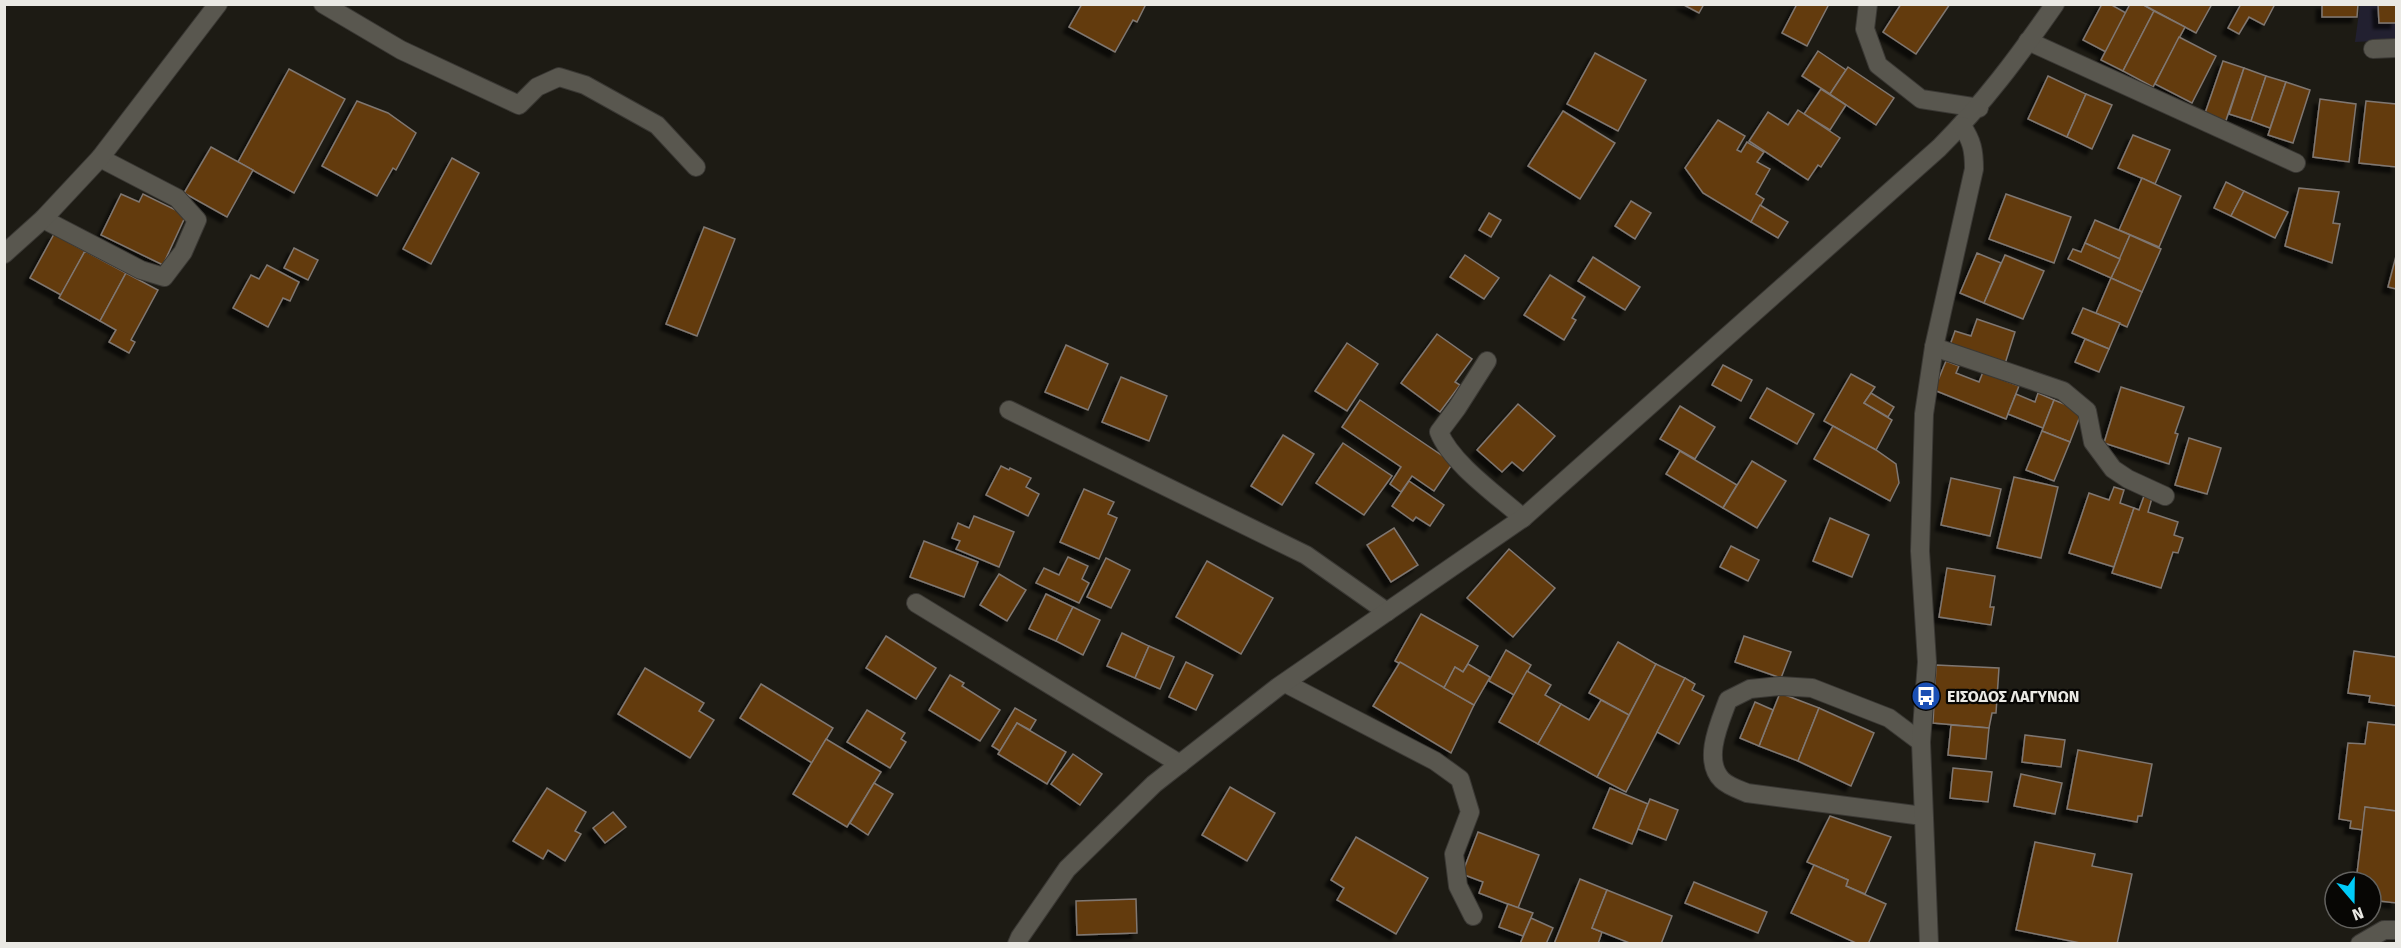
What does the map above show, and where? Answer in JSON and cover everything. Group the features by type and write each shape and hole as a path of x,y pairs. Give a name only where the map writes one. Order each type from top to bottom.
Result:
{"street":[{"path":"4,254 43,219 100,158 218,4"},
{"path":"323,4 401,50 519,105 537,87 559,77 585,85 657,125 696,166"},
{"path":"1868,4 1865,29 1878,65 1921,99 1979,108"},
{"path":"1017,944 1067,869 1154,784 1285,683 1523,518 1939,148 1979,108 2055,4"},
{"path":"2028,41 2296,163"},
{"path":"2373,49 2397,48"},
{"path":"1929,944 1922,742 1927,662 1920,551 1923,425 1934,347 1974,169 1972,141 1962,126"},
{"path":"43,219 141,270 165,277 183,252 197,220 177,198 100,158"},
{"path":"1934,347 2063,391 2087,411 2093,442 2113,469 2165,496"},
{"path":"1487,361 1457,408 1438,432 1444,447 1523,518"},
{"path":"1009,410 1306,555 1387,612"},
{"path":"916,603 1180,764"},
{"path":"1285,683 1435,761 1460,779 1470,812 1454,855 1458,886 1473,916"},
{"path":"1922,742 1889,718 1812,688 1780,686 1750,689 1728,700 1714,741 1714,765 1722,780 1747,793 1923,816"},
{"path":"2360,944 2384,930 2397,930"}],"shaded area":[{"path":"2360,5 2396,5 2396,40 2355,42"}],"building":[{"path":"1082,4 1146,4 1137,22 1133,20 1115,52 1069,27"},
{"path":"1682,4 1704,4 1699,13"},
{"path":"1797,4 1829,4 1807,46 1782,33"},
{"path":"1901,4 1950,4 1916,54 1883,32"},
{"path":"2102,4 2110,4 2126,13 2106,52 2083,40"},
{"path":"2130,4 2142,4 2154,11 2123,71 2101,60"},
{"path":"2142,4 2212,4 2196,33"},
{"path":"2241,4 2275,4 2264,25 2249,17 2239,34 2228,28"},
{"path":"2322,4 2358,4 2357,17 2322,17"},
{"path":"2378,4 2396,4 2396,23 2379,23"},
{"path":"2154,11 2185,27 2153,87 2123,71"},
{"path":"2179,37 2216,56 2192,103 2155,84"},
{"path":"1818,51 1846,70 1830,94 1802,76"},
{"path":"1595,53 1646,80 1618,131 1567,104"},
{"path":"2223,61 2244,68 2224,126 2203,119"},
{"path":"1848,67 1894,98 1876,125 1830,94"},
{"path":"2244,68 2266,76 2251,121 2229,114"},
{"path":"289,69 345,99 294,193 238,162"},
{"path":"2048,76 2086,94 2067,137 2028,119"},
{"path":"2266,76 2286,82 2270,128 2251,121"},
{"path":"2286,82 2310,90 2293,143 2268,135"},
{"path":"1821,89 1846,105 1830,130 1804,114"},
{"path":"2086,94 2112,105 2092,149 2067,137"},
{"path":"2320,99 2356,104 2349,162 2313,157"},
{"path":"357,101 388,113 416,133 396,170 393,168 377,196 322,166"},
{"path":"2366,101 2396,104 2396,167 2359,163"},
{"path":"1798,110 1840,138 1821,167 1818,165 1808,180 1749,141 1768,112 1788,125"},
{"path":"1563,111 1615,143 1580,199 1528,166"},
{"path":"1718,120 1745,136 1737,150 1741,152 1747,142 1764,152 1757,162 1770,169 1756,194 1764,199 1751,222 1703,193 1685,168"},
{"path":"2133,135 2170,150 2155,184 2118,168"},
{"path":"211,147 253,170 227,217 184,193"},
{"path":"452,158 479,173 431,264 403,249"},
{"path":"2142,178 2181,196 2159,247 2119,230"},
{"path":"2226,182 2244,191 2231,216 2214,208"},
{"path":"2299,188 2339,192 2333,223 2340,224 2332,263 2285,246"},
{"path":"2244,191 2288,212 2275,238 2231,216"},
{"path":"121,194 139,202 143,194 186,215 163,265 101,235"},
{"path":"2006,194 2071,217 2054,263 1989,239"},
{"path":"1631,201 1651,213 1635,239 1615,226"},
{"path":"1760,205 1788,222 1778,238 1751,222"},
{"path":"1489,213 1501,220 1491,237 1479,230"},
{"path":"2095,220 2130,235 2120,259 2085,243"},
{"path":"704,227 735,239 697,336 666,324"},
{"path":"54,234 85,251 61,295 30,278"},
{"path":"2130,235 2161,249 2142,292 2111,278"},
{"path":"2085,243 2120,259 2111,278 2068,259 2073,249 2081,252"},
{"path":"294,248 318,260 308,280 284,268"},
{"path":"85,251 126,273 100,321 59,298"},
{"path":"1977,253 2001,263 1984,303 1960,293"},
{"path":"1465,255 1499,278 1484,299 1450,277"},
{"path":"2005,255 2044,271 2023,319 1984,303"},
{"path":"2396,256 2396,289 2388,287"},
{"path":"1593,257 1640,287 1625,310 1578,281"},
{"path":"267,265 299,282 290,301 283,298 268,327 233,308 251,275 259,279"},
{"path":"126,273 158,290 131,340 135,342 129,353 109,342 116,330 100,321"},
{"path":"1550,275 1585,297 1572,318 1576,320 1564,340 1524,315"},
{"path":"2111,278 2142,292 2127,327 2096,313"},
{"path":"2083,308 2120,323 2109,349 2072,333"},
{"path":"1977,319 2015,332 2004,367 1949,348 1955,331 1971,336"},
{"path":"1437,334 1472,359 1455,382 1460,385 1440,412 1401,383"},
{"path":"2085,339 2109,349 2099,372 2075,362"},
{"path":"1347,343 1378,364 1347,411 1315,391"},
{"path":"1066,345 1108,364 1088,410 1045,392"},
{"path":"1946,361 1959,366 1956,373 1979,382 1983,372 2019,386 2006,419 1934,390"},
{"path":"1723,365 1752,380 1741,401 1712,385"},
{"path":"1851,374 1875,387 1864,403 1892,420 1876,450 1824,421"},
{"path":"1121,377 1167,396 1149,441 1102,422"},
{"path":"2121,387 2184,407 2175,433 2178,434 2169,464 2104,443"},
{"path":"1767,388 1814,414 1797,444 1750,418"},
{"path":"1871,393 1894,407 1888,417 1864,403"},
{"path":"2038,393 2054,400 2043,428 2008,414 2016,394 2035,402"},
{"path":"1360,400 1453,463 1434,491 1412,476 1401,492 1390,484 1401,467 1342,427"},
{"path":"2054,400 2082,411 2070,442 2042,431"},
{"path":"1518,404 1555,436 1523,471 1512,462 1502,472 1477,450"},
{"path":"1680,406 1715,427 1695,459 1660,439"},
{"path":"1833,426 1896,464 1899,483 1890,501 1814,459"},
{"path":"2042,431 2070,442 2054,481 2026,470"},
{"path":"1283,435 1314,454 1282,505 1251,486"},
{"path":"2189,438 2221,448 2207,494 2175,485"},
{"path":"1343,443 1392,476 1364,515 1316,483"},
{"path":"1680,451 1737,485 1723,508 1666,474"},
{"path":"1752,461 1786,481 1757,528 1723,508"},
{"path":"1001,466 1031,478 1026,487 1039,494 1028,516 986,495"},
{"path":"2014,477 2058,487 2041,558 1997,548"},
{"path":"1951,478 2001,489 1990,536 1941,525"},
{"path":"1409,481 1444,505 1430,526 1416,517 1413,521 1392,506"},
{"path":"2114,487 2124,490 2120,503 2134,508 2114,567 2069,553 2089,493 2109,500"},
{"path":"1084,489 1114,502 1108,514 1117,518 1099,559 1060,542"},
{"path":"2144,496 2152,498 2148,512 2178,522 2174,535 2183,538 2178,553 2173,552 2161,588 2112,573 2134,508 2139,510"},
{"path":"974,516 1014,532 999,567 956,549 960,541 952,538 958,523 969,528"},
{"path":"1830,518 1869,535 1852,577 1813,561"},
{"path":"1394,528 1418,565 1391,582 1367,545"},
{"path":"924,541 978,562 964,597 910,577"},
{"path":"1731,546 1759,560 1748,581 1720,567"},
{"path":"1509,549 1555,588 1513,637 1467,598"},
{"path":"1068,557 1088,566 1082,579 1089,583 1079,603 1036,583 1044,568 1059,575"},
{"path":"1106,558 1130,570 1111,608 1087,597"},
{"path":"1207,561 1273,598 1241,654 1176,617"},
{"path":"1947,568 1995,576 1990,607 1994,607 1991,625 1939,617"},
{"path":"999,574 1026,590 1007,621 980,605"},
{"path":"1046,594 1073,607 1056,641 1029,629"},
{"path":"1073,607 1100,620 1083,655 1056,641"},
{"path":"1421,614 1478,646 1463,672 1455,667 1444,688 1395,661"},
{"path":"1122,633 1149,646 1135,678 1107,666"},
{"path":"886,636 936,668 916,699 866,668"},
{"path":"1744,636 1791,652 1781,678 1735,662"},
{"path":"1618,642 1656,664 1629,715 1589,693"},
{"path":"1149,646 1174,657 1160,689 1135,678"},
{"path":"1506,650 1531,665 1514,695 1489,681"},
{"path":"2354,651 2396,657 2396,706 2369,702 2370,696 2348,693"},
{"path":"1186,662 1213,675 1196,710 1169,697"},
{"path":"1400,662 1474,705 1451,753 1373,706"},
{"path":"1468,664 1490,677 1474,705 1444,688 1455,667 1463,672"},
{"path":"1656,664 1685,678 1626,792 1597,777"},
{"path":"1936,665 1999,668 1996,713 1992,713 1989,728 1933,723"},
{"path":"645,668 704,703 699,711 714,720 690,758 618,714"},
{"path":"1527,671 1551,685 1545,695 1561,704 1538,744 1499,722"},
{"path":"950,675 964,683 962,686 1000,710 980,741 929,710"},
{"path":"1685,678 1695,684 1692,690 1704,696 1679,744 1657,732"},
{"path":"761,684 833,728 812,763 740,718"},
{"path":"1780,693 1819,708 1798,761 1759,746"},
{"path":"1601,700 1629,715 1597,777 1538,744 1561,704 1589,720"},
{"path":"1755,702 1773,710 1759,746 1740,738"},
{"path":"1015,708 1036,720 1030,730 1017,723 1000,751 992,746"},
{"path":"1819,708 1874,733 1851,786 1798,761"},
{"path":"867,710 905,733 901,739 906,742 890,768 847,742"},
{"path":"2368,722 2396,725 2396,811 2365,807 2363,830 2350,828 2351,821 2339,819 2348,743 2365,744"},
{"path":"1017,723 1066,752 1047,784 998,754"},
{"path":"1951,725 1989,728 1986,759 1948,755"},
{"path":"2025,735 2065,740 2061,767 2022,762"},
{"path":"826,739 881,772 847,827 793,794"},
{"path":"2078,750 2152,764 2142,816 2138,816 2137,822 2067,809"},
{"path":"1073,754 1102,774 1080,805 1051,784"},
{"path":"1953,768 1992,772 1988,802 1950,798"},
{"path":"2021,774 2062,783 2055,814 2014,806"},
{"path":"874,783 893,794 868,835 850,823"},
{"path":"1230,787 1275,813 1247,861 1202,835"},
{"path":"547,788 586,812 575,831 581,834 565,861 548,850 543,859 513,841"},
{"path":"1610,788 1648,804 1632,844 1593,828"},
{"path":"1650,799 1678,810 1666,840 1638,829"},
{"path":"2365,807 2396,811 2396,903 2383,901 2383,870 2357,870"},
{"path":"613,812 626,827 605,843 593,828"},
{"path":"1830,816 1891,837 1865,894 1846,886 1848,880 1807,862"},
{"path":"1478,832 1539,855 1518,908 1479,893 1483,882 1462,874"},
{"path":"1356,837 1428,878 1396,934 1337,900 1344,888 1331,880"},
{"path":"2035,842 2095,854 2092,866 2132,874 2117,944 2085,944 2016,930"},
{"path":"1814,865 1848,880 1846,886 1886,904 1868,944 1858,944 1791,913"},
{"path":"1580,879 1607,890 1592,928 1602,932 1598,944 1554,944"},
{"path":"1694,882 1767,912 1758,933 1685,903"},
{"path":"1607,890 1672,916 1661,944 1632,944 1592,928"},
{"path":"1136,899 1137,933 1077,935 1076,901"},
{"path":"1508,904 1533,913 1523,936 1499,927"},
{"path":"1531,918 1553,928 1546,944 1520,944"}],"place":[{"name":"ΕΙΣΟΔΟΣ ΛΑΓΥΝΩΝ","path":"1926,696"}]}
